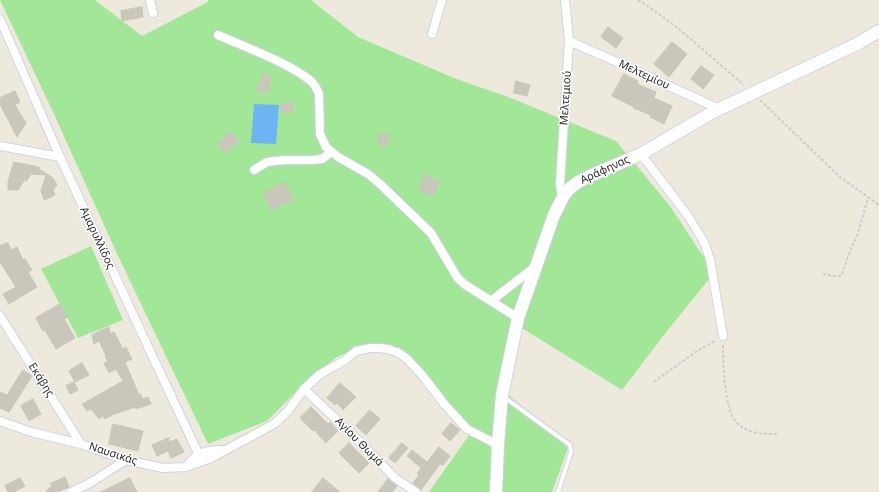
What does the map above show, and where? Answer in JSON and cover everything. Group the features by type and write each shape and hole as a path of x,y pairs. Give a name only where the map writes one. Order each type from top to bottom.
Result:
{"main road":[{"name":"Αράφηνας","path":"496,492 502,395 518,318 554,215 564,195 578,182 641,154 719,109 857,44 879,31"}],"street":[{"path":"150,0 153,13"},
{"path":"432,34 442,0"},
{"name":"Μελτεμιού","path":"564,195 560,184 570,42 565,0"},
{"name":"Αμαρυλλίδος","path":"0,19 60,157 199,454"},
{"path":"218,35 285,66 311,81 317,88 319,94 320,134 326,147 331,152 368,174 379,183 431,233 461,280 475,292 518,318"},
{"name":"Μελτεμίου","path":"570,42 619,62 719,109"},
{"path":"0,146 60,157"},
{"path":"254,170 267,162 284,160 312,160 322,158 331,152"},
{"path":"641,154 688,216 704,242 710,259 723,336"},
{"path":"491,302 536,266"},
{"name":"Εκάβης","path":"0,316 81,444"},
{"name":"Ναυσικάς","path":"0,421 31,432 81,444 126,460 163,468 186,467 196,464 225,450 274,424 281,419 304,389 319,375 356,351 370,348 388,349 399,353 422,375 445,405 467,429 498,445"},
{"name":"Αγίου Θωμά","path":"304,389 356,438 395,478 416,492"},
{"path":"186,467 193,457 199,454 209,450 225,450"},
{"path":"71,492 90,483 126,460"}],"lane":[{"path":"502,395 570,445 571,452 558,492"}],"path":[{"path":"638,0 666,18 752,93 840,178 879,205"},
{"path":"822,274 840,276 843,272 848,256 860,229 868,198"},
{"path":"654,382 694,353 723,336 724,376 730,412 736,422 743,428 764,434 778,434"}],"green space":[{"path":"0,0 95,0 142,36 208,2 208,0 311,0 358,37 454,78 508,97 616,141 670,206 714,273 622,390 512,322 502,390 569,445 552,492 429,492 472,431 399,347 363,346 337,357 313,375 267,421 208,444 119,258 53,112"},
{"path":"91,246 123,320 78,338 41,269"}],"water":[{"path":"254,104 279,105 276,144 251,143"}],"building":[{"path":"142,7 143,17 122,21 121,11"},
{"path":"608,27 623,38 616,48 601,37"},
{"path":"672,42 687,54 669,77 654,64"},
{"path":"701,66 714,75 703,89 691,79"},
{"path":"263,74 270,74 270,91 258,92 257,84 260,84"},
{"path":"624,74 638,81 637,84 656,92 654,98 672,106 664,124 650,117 651,115 633,108 634,107 612,96"},
{"path":"516,81 530,85 527,96 514,93"},
{"path":"15,91 20,102 15,105 26,123 17,137 0,104 0,98"},
{"path":"292,103 293,112 281,112 281,104"},
{"path":"230,132 239,141 225,153 217,144"},
{"path":"389,134 387,145 379,146 378,135"},
{"path":"14,162 39,167 39,169 53,178 57,185 53,190 55,195 44,200 41,191 46,175 31,174 26,182 25,179 18,190 8,190 8,182"},
{"path":"425,175 440,181 433,196 419,190"},
{"path":"285,183 293,200 271,210 264,193"},
{"path":"8,243 11,250 17,247 23,260 25,259 32,270 28,272 37,287 9,304 3,294 16,287 0,262 0,246"},
{"path":"60,304 68,317 64,319 75,338 56,349 36,318"},
{"path":"109,327 110,334 114,332 123,349 126,347 132,359 125,362 139,395 141,394 142,399 148,397 151,404 136,409 135,407 115,414 116,413 105,419 103,416 99,419 91,409 87,411 82,404 123,381 116,369 109,373 104,363 108,362 99,341 94,344 92,335"},
{"path":"82,363 89,375 75,382 69,371"},
{"path":"23,370 32,376 9,412 0,408 0,392 7,395"},
{"path":"74,382 78,390 70,394 66,386"},
{"path":"340,383 356,397 343,410 337,403 335,405 327,398"},
{"path":"33,399 41,414 29,421 21,406"},
{"path":"311,407 328,424 330,422 338,431 326,443 300,418"},
{"path":"370,410 380,419 366,435 356,426"},
{"path":"451,423 460,430 450,441 442,434"},
{"path":"113,424 143,431 138,451 109,444"},
{"path":"169,438 169,442 177,439 184,452 171,458 168,451 157,456 152,445"},
{"path":"349,443 369,463 359,473 339,453"},
{"path":"402,443 408,448 395,463 389,458"},
{"path":"439,447 450,456 443,465 440,464 421,490 413,483 419,475 417,473 421,468 407,456 412,450 427,462"},
{"path":"65,477 69,487 58,492 45,492 52,486 50,484"},
{"path":"20,478 25,486 14,492 8,492 5,486"},
{"path":"130,478 137,492 101,492"},
{"path":"323,478 340,492 312,492"},
{"path":"388,479 397,486 392,492 378,492"}]}
